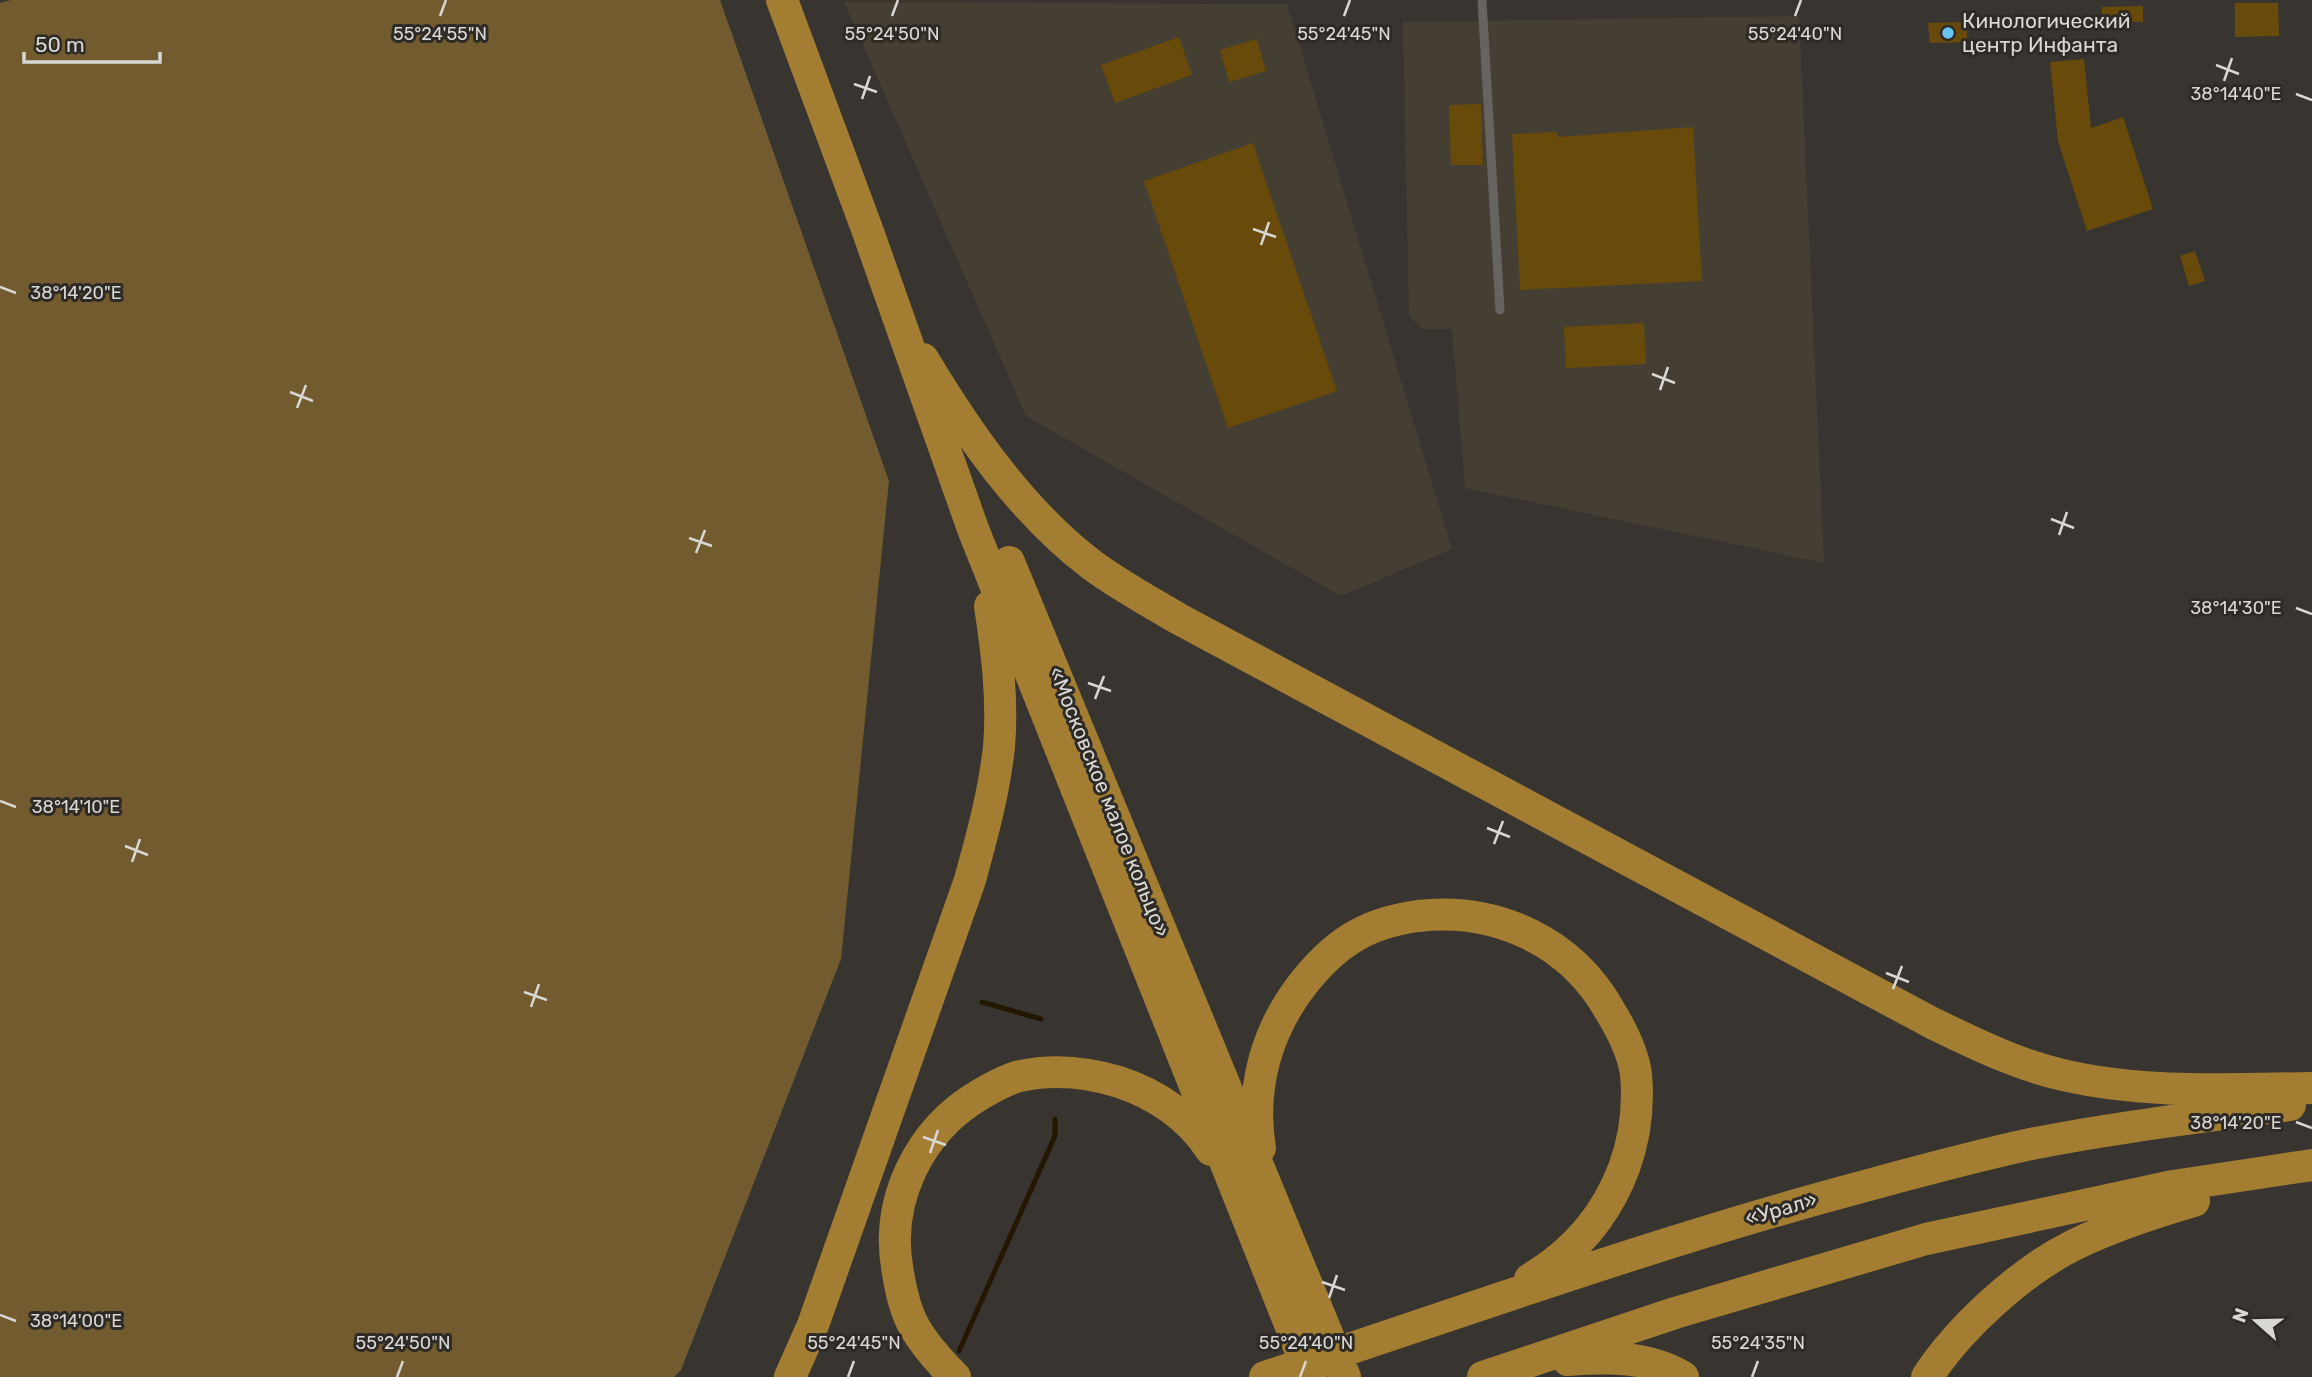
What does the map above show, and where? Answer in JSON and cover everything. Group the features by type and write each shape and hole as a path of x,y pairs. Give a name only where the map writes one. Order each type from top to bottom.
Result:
{"highway":[{"name":"«Московское малое кольцо»","path":"782,0 867,229 973,530 1311,1377"},
{"name":"«Московское малое кольцо»","path":"867,229 1008,560 1345,1377"},
{"path":"923,359 944,394 1025,501 1057,535 1128,589 1179,619 1934,1024 2023,1063 2061,1075 2104,1083 2156,1088 2312,1087"},
{"path":"790,1377 813,1325 970,880 994,786 999,745 997,652 973,530"},
{"path":"1277,1209 1258,1133 1259,1079 1266,1050 1281,1016 1290,999 1321,961 1358,934 1395,919 1440,914 1477,917 1511,925 1542,940 1572,962 1600,993 1621,1030 1636,1072 1637,1114 1630,1150 1617,1185 1600,1216 1576,1245 1538,1274 1490,1303"},
{"path":"955,1377 915,1328 903,1299 893,1232 899,1199 911,1167 927,1141 944,1121 989,1089 1017,1077 1046,1072 1102,1076 1133,1087 1182,1116 1202,1136 1247,1216"},
{"name":"«Урал»","path":"1265,1377 1656,1246 1785,1207 1928,1169 2030,1144 2122,1128 2312,1102"},
{"path":"1484,1377 1675,1313 1926,1239 2173,1186 2312,1165"},
{"path":"1927,1377 1964,1332 1999,1297 2039,1266 2072,1246 2136,1218 2312,1165"},
{"path":"1484,1377 1560,1360 1607,1357 1642,1361 1683,1377"}],"lane":[{"path":"1482,0 1500,310"}],"shaded area":[{"path":"11,0 720,0 889,481 841,959 681,1370 674,1377 0,1377 0,3"},
{"path":"844,2 1287,4 1452,549 1341,596 1026,416"},
{"path":"1799,16 1824,563 1465,488 1452,329 1422,329 1409,315 1403,22"}],"building":[{"path":"2235,3 2278,3 2279,36 2235,37"},
{"path":"2143,6 2143,22 2102,22 2102,7"},
{"name":"Кинологический центр Инфанта","path":"1967,22 1967,42 1930,43 1928,23"},
{"path":"1179,37 1192,75 1115,103 1101,65"},
{"path":"1257,39 1266,71 1229,82 1220,50"},
{"path":"2084,59 2091,128 2123,117 2153,209 2087,231 2058,141 2050,62"},
{"path":"1481,104 1483,165 1451,165 1449,105"},
{"path":"1693,127 1702,281 1520,290 1512,134 1557,132 1558,137"},
{"path":"1253,143 1337,391 1228,428 1144,181"},
{"path":"2195,251 2205,281 2189,286 2180,256"},
{"path":"1644,323 1646,364 1566,368 1564,327"}],"waterway":[{"path":"982,1002 1041,1019"},
{"path":"959,1351 1055,1136 1055,1119"}],"place":[{"name":"Кинологический центр Инфанта","path":"1948,33"}]}
